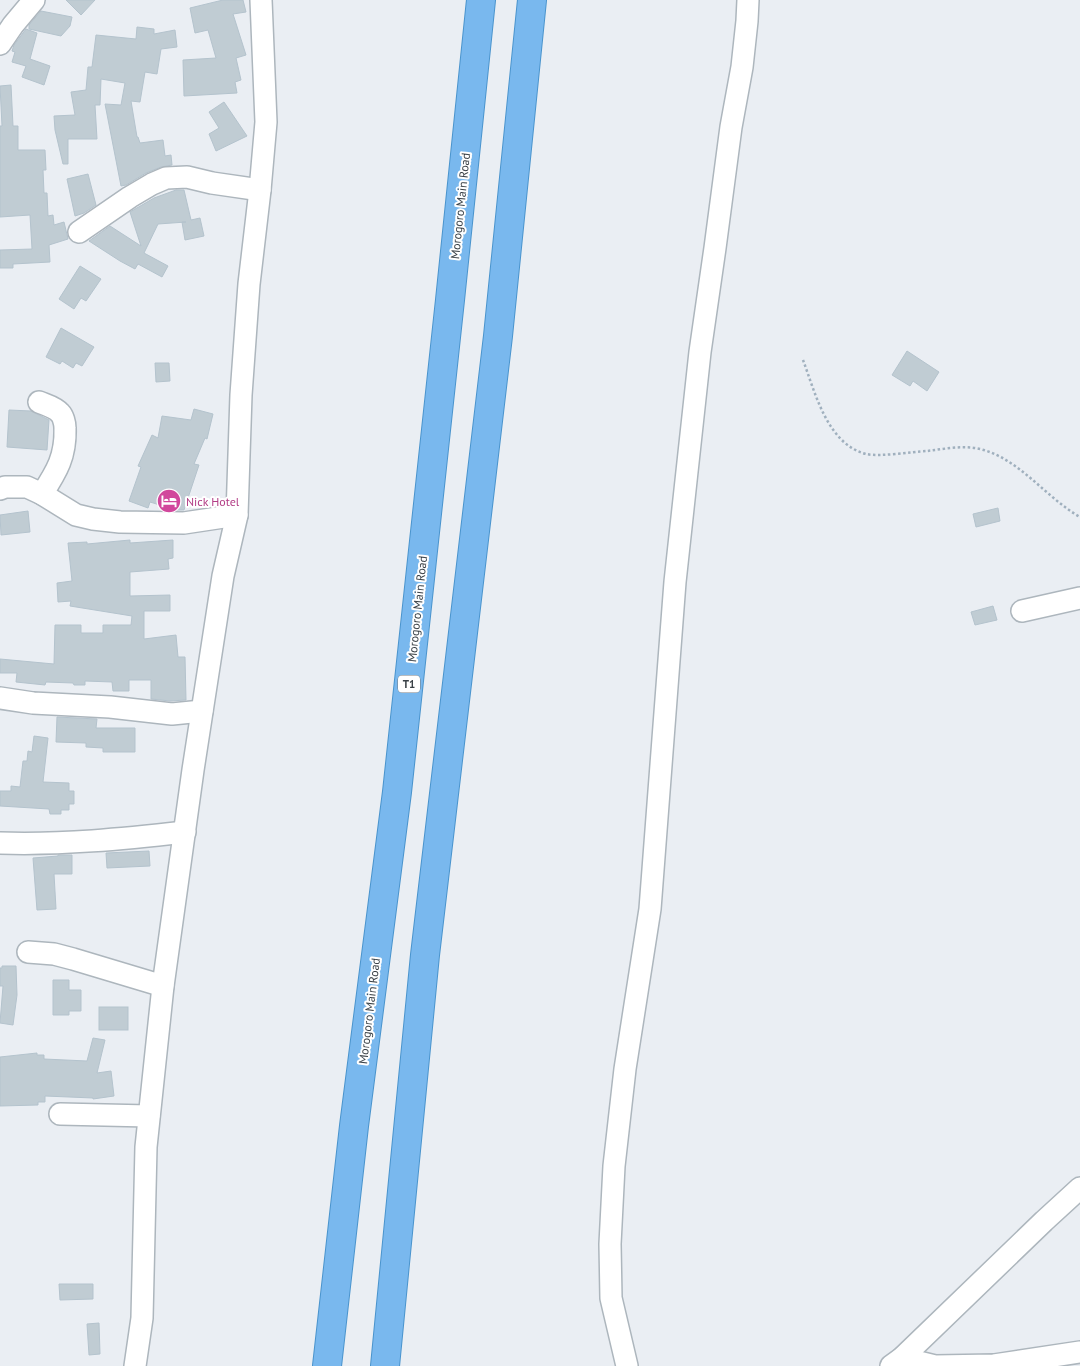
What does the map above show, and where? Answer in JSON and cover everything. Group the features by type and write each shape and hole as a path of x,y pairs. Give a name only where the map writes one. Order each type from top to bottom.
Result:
{"highway":[{"name":"Morogoro Main Road","path":"327,1366 354,1126 398,782 481,0"},
{"path":"385,1366 425,955 498,336 532,0"}],"street":[{"path":"4,32 34,0"},
{"path":"135,1366 142,1318 146,1147 163,986 223,576 237,514 241,395 249,284 266,122 261,0"},
{"path":"627,1366 611,1298 610,1244 614,1166 625,1069 650,909 669,647 699,356 731,127 742,67 748,0"},
{"path":"78,232 130,197 166,178 187,177 212,183 260,190"},
{"path":"39,402 61,413 66,442 61,461 42,494"},
{"path":"0,489 5,487 27,487 76,515 120,522 184,523 237,514"},
{"path":"1022,611 1080,598"},
{"path":"0,698 33,703 110,707 172,714 202,712"},
{"path":"0,843 26,844 113,840 185,832"},
{"path":"28,952 73,958 163,986"},
{"path":"60,1114 149,1116"},
{"path":"897,1362 1044,1220 1080,1188"},
{"path":"897,1362 935,1366 994,1365 1080,1352"}],"path":[{"path":"802,360 822,412 830,426 854,449 867,454 890,454 963,447 979,449 994,454 1012,464 1080,516"}],"building":[{"path":"66,0 95,0 81,15"},
{"path":"223,0 243,0 246,12 233,14 246,55 236,58 241,80 235,82 237,93 184,96 183,60 216,58 208,30 195,33 190,8"},
{"path":"41,11 72,17 70,26 61,36 29,29 29,25"},
{"path":"137,27 154,29 154,34 175,30 177,47 161,49 157,74 145,72 140,102 131,101 137,137 140,143 163,140 165,156 171,155 172,165 146,173 121,186 105,104 121,105 125,83 101,79 100,105 95,105 97,139 68,139 68,164 63,164 55,130 54,116 75,115 71,92 86,90 88,67 92,67 96,35 136,39"},
{"path":"26,29 37,33 30,59 50,66 44,85 22,77 26,66 12,62 15,52 12,51 14,45"},
{"path":"11,85 13,126 18,126 18,150 45,150 46,170 43,170 44,193 47,193 48,216 53,215 54,225 64,222 68,239 49,245 50,262 13,264 13,268 0,268 0,250 32,249 30,215 0,217 0,126 2,126 0,86"},
{"path":"224,102 247,136 216,151 209,134 219,128 209,112"},
{"path":"88,174 96,205 84,213 75,216 67,179"},
{"path":"176,190 184,190 191,220 200,218 204,236 185,240 182,222 158,224 144,253 168,266 162,277 138,264 135,269 89,241 110,226 141,246 130,212 154,198"},
{"path":"80,266 101,279 86,301 81,298 74,309 59,299"},
{"path":"61,328 94,347 82,366 76,363 73,368 62,361 60,364 46,357"},
{"path":"907,351 939,372 927,391 913,381 910,386 892,375"},
{"path":"155,363 169,363 170,381 156,382"},
{"path":"194,409 213,414 207,439 205,438 194,464 199,465 184,510 176,510 150,502 148,508 129,501 141,467 138,466 152,435 158,438 162,416 191,420"},
{"path":"9,410 31,411 49,420 47,450 7,447"},
{"path":"998,508 1000,521 976,527 973,514"},
{"path":"28,511 30,532 1,535 0,515"},
{"path":"130,540 130,543 173,540 173,558 168,559 169,569 130,572 130,596 170,595 170,611 144,611 144,639 176,635 178,657 185,657 186,700 151,699 151,680 129,680 129,691 113,691 112,682 85,681 85,685 74,685 73,683 46,682 45,685 16,682 17,673 0,673 0,659 54,664 55,625 81,625 81,633 103,633 103,625 131,625 132,616 70,606 71,601 58,602 57,583 72,581 68,543 87,542 87,544"},
{"path":"993,606 997,620 975,625 971,612"},
{"path":"57,717 97,719 96,728 135,728 135,752 103,752 103,748 86,747 86,743 56,742"},
{"path":"34,736 48,738 43,782 69,783 69,791 74,791 74,804 69,804 69,810 61,810 61,814 50,814 49,809 0,806 0,791 11,791 11,786 20,787 23,761 27,761 28,751 32,752"},
{"path":"149,851 150,866 107,868 106,853"},
{"path":"72,855 72,874 54,874 56,909 37,910 33,858"},
{"path":"2,966 16,966 17,995 13,1025 0,1023 3,986 0,986 0,968"},
{"path":"53,980 69,980 69,990 81,990 81,1011 69,1011 69,1015 53,1015"},
{"path":"99,1007 128,1007 128,1030 99,1030"},
{"path":"93,1038 105,1040 97,1073 111,1071 114,1096 93,1099 45,1096 45,1102 38,1102 38,1105 0,1106 0,1057 37,1053 37,1055 44,1055 44,1059 87,1061"},
{"path":"59,1284 93,1284 93,1299 60,1300"},
{"path":"99,1323 100,1354 89,1355 87,1324"}],"place":[{"name":"Nick Hotel","path":"169,501"}]}
